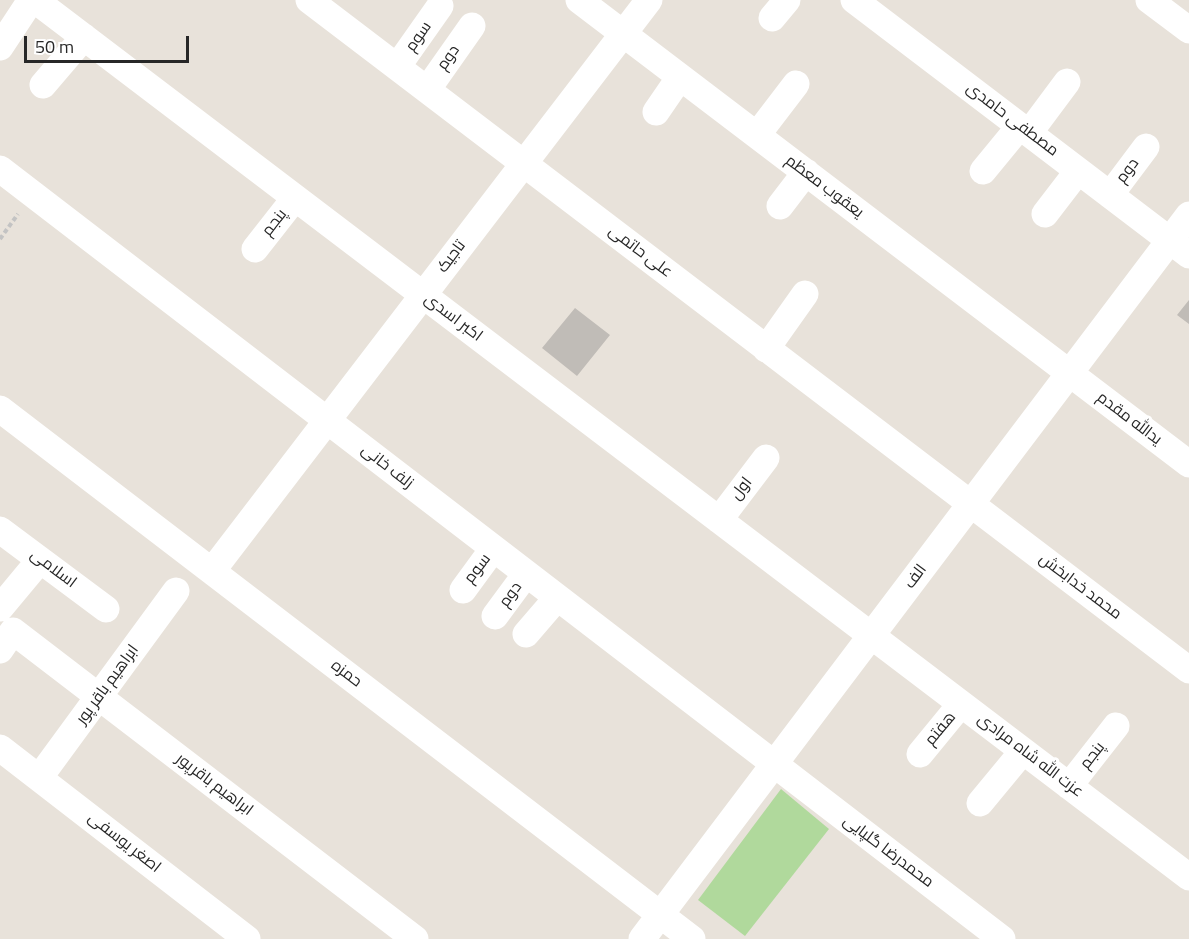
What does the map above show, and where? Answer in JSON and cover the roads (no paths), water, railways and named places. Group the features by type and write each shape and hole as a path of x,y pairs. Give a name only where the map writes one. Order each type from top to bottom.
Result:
{"street":[{"name":"اکبر اسدی","path":"33,0 871,636"},
{"path":"0,47 33,0"},
{"name":"علی حاتمی","path":"309,0 971,504"},
{"name":"یعقوب معظم","path":"579,0 1069,373"},
{"name":"تاجیک","path":"212,571 649,0"},
{"name":"مصطفی حامدی","path":"854,0 1179,248"},
{"path":"1149,0 1189,30"},
{"name":"سوم","path":"397,67 440,6"},
{"name":"دوم","path":"427,90 472,26"},
{"path":"42,85 84,37"},
{"path":"656,112 680,77"},
{"path":"982,171 1025,130 1067,82"},
{"path":"757,135 796,84"},
{"name":"دوم","path":"1110,195 1146,147"},
{"name":"زلف خانی","path":"0,169 774,765"},
{"path":"1045,214 1078,171"},
{"path":"780,206 806,172"},
{"name":"پنجم","path":"255,249 295,198"},
{"name":"الف","path":"642,939 1069,373 1179,248 1189,215"},
{"path":"766,349 805,294"},
{"name":"یدالله مقدم","path":"1069,373 1189,464"},
{"name":"حمزه","path":"0,409 692,939"},
{"name":"اول","path":"718,519 766,458"},
{"name":"محمد خدابخش","path":"971,504 1189,670"},
{"name":"اسلامی","path":"0,530 106,609"},
{"name":"سوم","path":"463,590 494,549"},
{"path":"4,630 40,560"},
{"name":"دوم","path":"495,616 526,574"},
{"name":"ابراهیم باقر پور","path":"39,778 176,591"},
{"path":"526,634 557,598"},
{"name":"ابراهیم باقرپور","path":"4,630 99,697 416,939"},
{"name":"عزت الله شاه مرادی","path":"871,636 1189,877"},
{"name":"هفتم","path":"920,754 962,704"},
{"name":"پنجم","path":"1069,786 1116,726"},
{"name":"اصغر یوسفی","path":"0,748 247,939"},
{"path":"980,802 1023,751"},
{"name":"محمدرضا گلپایی","path":"774,765 1002,939"}]}
